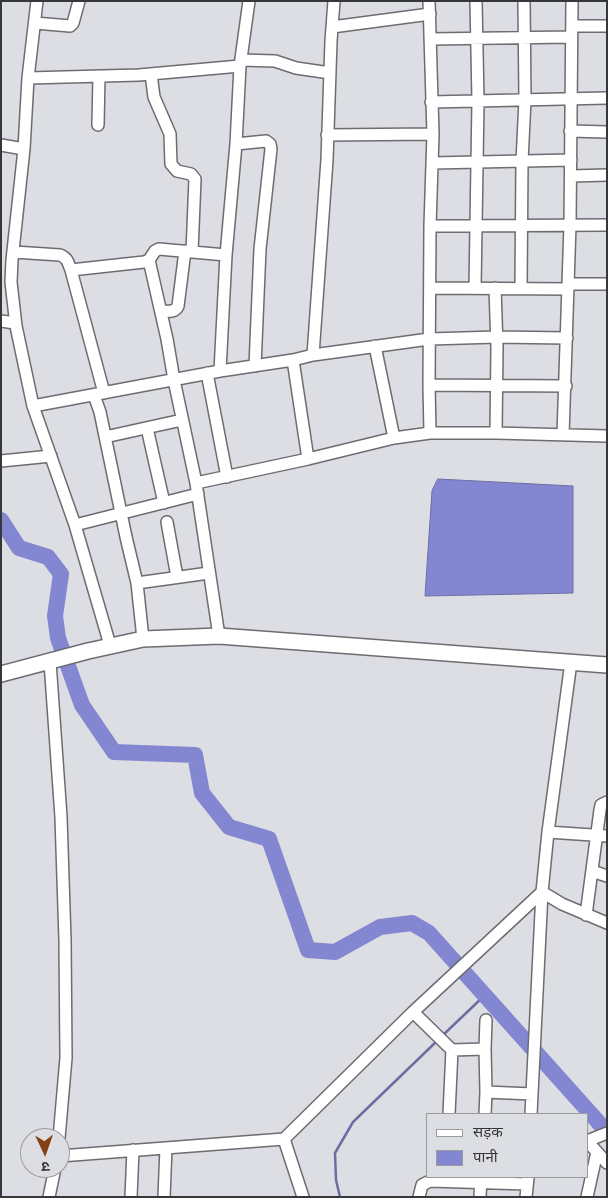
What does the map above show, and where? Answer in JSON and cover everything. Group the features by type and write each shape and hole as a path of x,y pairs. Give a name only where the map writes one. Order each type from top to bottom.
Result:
{"main road":[{"path":"1,674 110,645 143,639 219,636 607,665"}],"street":[{"path":"37,1 28,78 24,149 9,256 15,323 33,406 74,525 110,645"},
{"path":"35,23 70,26 73,23 79,1"},
{"path":"220,371 226,254 236,144 240,63 249,1"},
{"path":"313,355 334,1"},
{"path":"429,1 433,134 430,226 430,433"},
{"path":"475,288 478,101 476,1"},
{"path":"521,288 522,161 525,100 524,1"},
{"path":"563,436 570,225 572,1"},
{"path":"332,27 430,14"},
{"path":"430,40 525,38 607,26"},
{"path":"28,78 151,74 240,63 276,61 296,68 330,73"},
{"path":"151,74 154,97 170,134 171,164 177,171 191,174 194,179 188,252 178,306 173,311 161,311"},
{"path":"98,126 99,76"},
{"path":"431,102 607,98"},
{"path":"570,132 607,132"},
{"path":"327,135 433,134"},
{"path":"236,144 266,141 270,144 271,149 260,249 255,366"},
{"path":"1,145 24,149"},
{"path":"432,163 571,160"},
{"path":"571,176 607,175"},
{"path":"430,226 607,225"},
{"path":"219,636 197,489 149,260 152,253 159,249 226,254"},
{"path":"9,256 60,255 68,260 99,394 104,437 137,582 143,639"},
{"path":"71,270 127,265 149,260"},
{"path":"430,288 521,288 607,284"},
{"path":"495,288 497,337 496,432"},
{"path":"1,321 15,323"},
{"path":"33,406 313,355 429,339 497,337 567,338"},
{"path":"375,346 394,438"},
{"path":"293,360 308,459"},
{"path":"207,373 227,477"},
{"path":"429,385 566,386"},
{"path":"104,437 182,420"},
{"path":"147,428 164,503"},
{"path":"74,525 164,503 227,477 394,438 430,433 496,432 563,436 607,436"},
{"path":"1,461 50,456"},
{"path":"167,522 178,577"},
{"path":"137,582 209,573"},
{"path":"54,660 65,940 66,1058 60,1128"},
{"path":"531,1113 542,892 548,832 571,662"},
{"path":"586,915 592,871 601,836 600,810 601,805 607,802"},
{"path":"548,832 601,836"},
{"path":"592,871 607,876"},
{"path":"542,892 562,904 607,923"},
{"path":"70,1155 284,1139 413,1012 542,892"},
{"path":"413,1012 450,1047 486,1049"},
{"path":"485,1113 486,1020"},
{"path":"449,1113 450,1047"},
{"path":"486,1092 532,1094"},
{"path":"588,1141 603,1135"},
{"path":"284,1139 303,1197"},
{"path":"588,1142 607,1163"},
{"path":"164,1197 166,1148"},
{"path":"132,1197 133,1150"},
{"path":"588,1197 597,1152"},
{"path":"48,1197 52,1178"},
{"path":"480,1197 481,1180"},
{"path":"419,1197 422,1185 430,1181 528,1180 526,1197"}],"water":[{"path":"438,479 573,486 573,593 425,596 432,491"}],"waterway":[{"path":"1,520 19,548 48,557 61,574 55,616 58,638 82,705 114,752 195,755 202,793 229,827 269,839 308,950 335,952 380,927 412,923 429,933 607,1132"},
{"path":"442,1036 485,995"},
{"path":"340,1197 336,1180 335,1153 353,1122 438,1040"}]}
